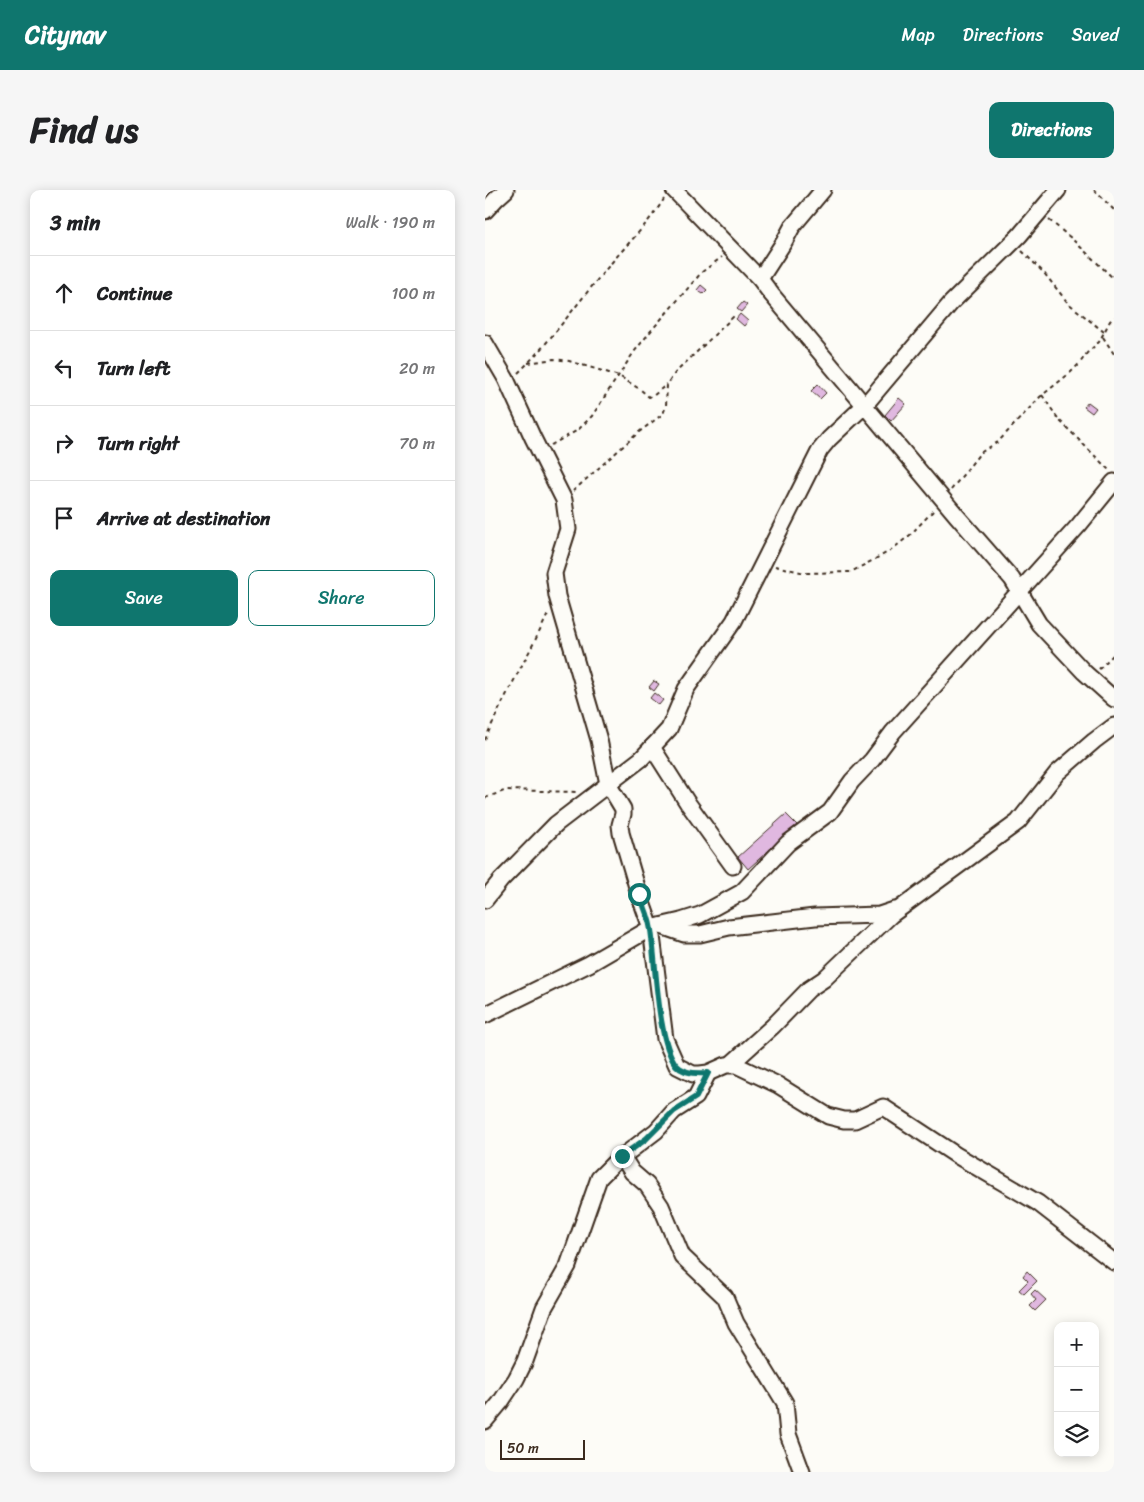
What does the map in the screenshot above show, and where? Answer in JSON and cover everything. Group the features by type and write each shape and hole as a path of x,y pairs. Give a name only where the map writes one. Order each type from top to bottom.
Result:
{"street":[{"path":"485,211 506,190"},
{"path":"760,279 784,242 791,227 823,190"},
{"path":"485,900 501,880 556,824 641,759 669,729 686,689 734,621 820,450 865,405 951,303 1013,243 1058,190"},
{"path":"671,191 760,279 1020,590 1039,624 1114,699"},
{"path":"485,342 508,383 564,500 568,528 554,573 557,596 599,740 608,784 623,809 620,825 621,833 655,927 665,1039 677,1066 683,1070 693,1074 708,1073 731,1064 773,1026 809,989 824,979 891,915 1018,822 1057,773 1093,741 1114,726"},
{"path":"485,1015 589,964 655,927 681,922 700,915 742,892 787,844 829,812 893,732 1079,525 1114,482"},
{"path":"652,748 687,802 733,866"},
{"path":"655,927 684,934 700,934 729,928 815,917 879,915 903,907"},
{"path":"731,1064 778,1085 828,1116 844,1120 855,1120 880,1107 886,1108 956,1155 1037,1203 1114,1262"},
{"path":"485,1421 516,1379 525,1361 544,1308 568,1266 595,1185 605,1171 622,1156 646,1139 674,1111 696,1097 708,1073"},
{"path":"622,1156 632,1172 647,1185 661,1206 682,1256 725,1297 736,1323 785,1403 788,1434 802,1472"}],"path":[{"path":"1094,190 1114,210"},
{"path":"508,383 564,322 622,249 644,227 671,191"},
{"path":"1039,213 1059,228 1114,278"},
{"path":"1013,243 1044,273 1068,303 1105,332"},
{"path":"539,450 578,430 592,416 634,352 702,272 731,250"},
{"path":"528,363 554,359 569,361 619,376 649,397 653,396 668,382 734,316"},
{"path":"763,562 805,573 851,572 890,551 910,535 944,500 980,452 997,442 1042,395 1070,373 1103,336 1114,317"},
{"path":"1103,336 1114,354"},
{"path":"564,500 605,461 663,414 666,406 668,382"},
{"path":"1042,395 1059,420 1114,475"},
{"path":"485,740 497,712 557,596"},
{"path":"1091,678 1114,654"},
{"path":"485,798 507,790 596,794"}],"building":[{"path":"701,285 707,290 703,294 697,290"},
{"path":"743,302 747,305 741,312 737,309"},
{"path":"740,314 748,321 744,326 736,319"},
{"path":"818,384 826,393 820,399 811,391"},
{"path":"899,398 906,404 891,421 885,415"},
{"path":"1088,402 1096,408 1092,413 1084,407"},
{"path":"654,681 659,684 654,691 649,687"},
{"path":"654,693 663,700 659,705 650,698"},
{"path":"786,814 797,825 748,869 738,857"},
{"path":"1027,1271 1037,1281 1024,1294 1019,1290 1028,1281 1023,1276"},
{"path":"1035,1290 1046,1300 1035,1311 1030,1306 1036,1300 1031,1294"}],"route":[{"path":"622,1156 656,1131 674,1111 696,1097 708,1073 693,1074 677,1066 665,1039 651,928 639,894"}]}
